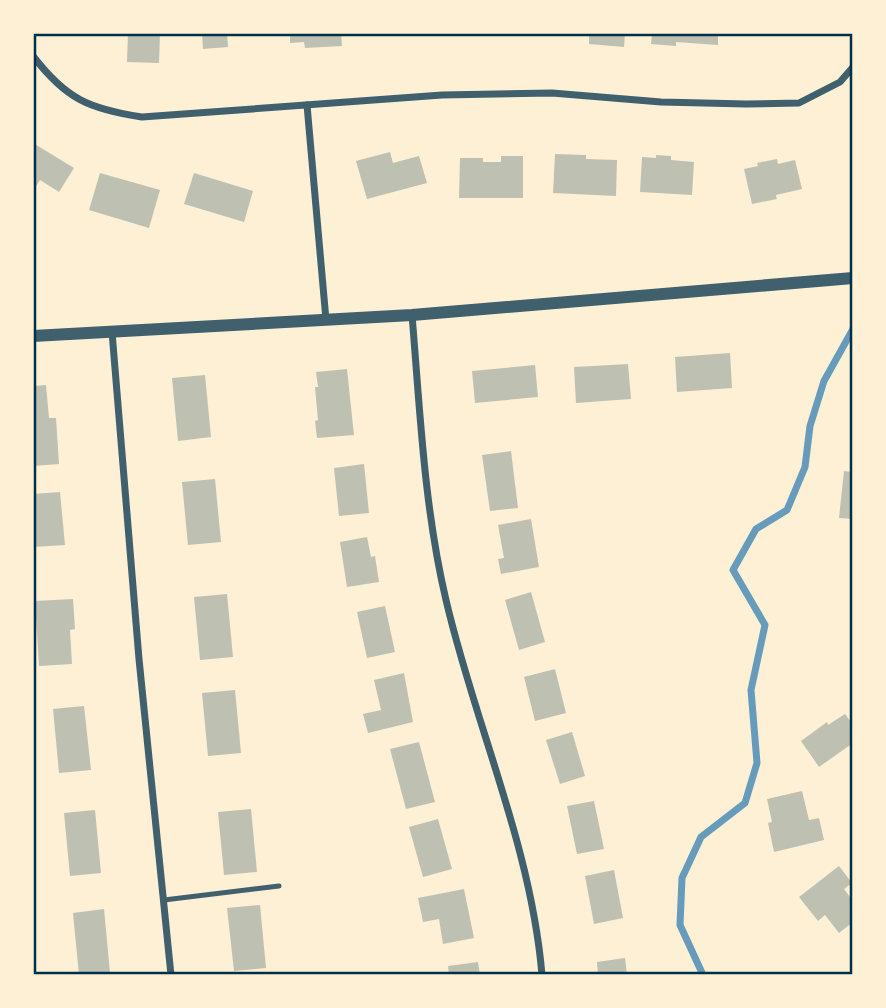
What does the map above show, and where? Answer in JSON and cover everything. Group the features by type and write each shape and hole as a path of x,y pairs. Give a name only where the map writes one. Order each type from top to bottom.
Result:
{"street":[{"path":"33,56 56,84 86,104 111,113 142,117 442,95 552,93 661,102 799,103 840,82 853,67"},
{"path":"307,105 326,320"},
{"path":"33,336 412,316 853,278"},
{"path":"412,316 423,451 446,599 510,815 528,889 542,975"},
{"path":"112,332 139,659 171,975"}],"lane":[{"path":"164,901 279,886"}],"building":[{"path":"128,33 160,33 159,63 127,62"},
{"path":"202,33 227,33 228,47 203,49"},
{"path":"290,33 341,33 342,46 305,48 304,42 290,43"},
{"path":"589,33 625,33 624,47 589,44"},
{"path":"652,33 718,33 718,45 676,42 676,46 651,44"},
{"path":"33,143 74,168 59,192 40,180 33,191"},
{"path":"390,152 393,163 419,156 427,183 367,199 356,161"},
{"path":"555,154 617,160 616,196 553,193"},
{"path":"656,155 671,156 671,160 694,162 692,195 640,192 642,157 656,158"},
{"path":"501,156 523,156 523,198 459,198 460,158 483,158 483,162 501,162"},
{"path":"777,159 778,164 795,160 802,189 776,195 777,199 752,204 744,169"},
{"path":"100,173 160,190 149,228 89,210"},
{"path":"194,173 253,191 244,222 184,204"},
{"path":"730,353 732,388 677,392 675,357"},
{"path":"628,364 631,399 576,403 574,367"},
{"path":"535,365 538,397 475,403 472,371"},
{"path":"347,369 354,435 317,438 316,372"},
{"path":"205,375 211,437 178,441 172,378"},
{"path":"46,385 49,418 56,418 59,464 33,466 33,386"},
{"path":"511,451 518,508 490,511 482,455"},
{"path":"364,464 369,513 339,516 334,468"},
{"path":"844,471 853,472 853,519 839,518"},
{"path":"215,479 221,542 188,545 182,482"},
{"path":"60,492 65,545 33,547 33,494"},
{"path":"531,519 539,567 501,574 498,559 504,558 498,525"},
{"path":"367,537 371,557 375,556 379,582 347,587 340,542"},
{"path":"531,592 545,642 519,650 505,600"},
{"path":"227,594 233,657 200,660 194,597"},
{"path":"73,599 75,629 70,630 72,664 39,666 35,601"},
{"path":"385,606 395,652 367,658 357,612"},
{"path":"555,669 566,713 535,721 524,677"},
{"path":"404,673 413,722 368,733 363,714 381,710 374,680"},
{"path":"235,690 241,753 208,756 202,693"},
{"path":"84,706 91,770 59,773 53,709"},
{"path":"845,714 853,725 853,743 819,767 801,741 827,722 828,725"},
{"path":"572,732 585,776 560,784 546,740"},
{"path":"419,742 435,802 406,809 390,749"},
{"path":"802,791 809,820 819,818 824,840 774,852 768,823 772,822 767,799"},
{"path":"594,801 604,849 577,854 567,806"},
{"path":"251,809 257,872 224,875 218,812"},
{"path":"95,810 101,873 70,876 64,813"},
{"path":"438,819 452,869 423,877 409,827"},
{"path":"839,866 852,883 844,889 853,901 853,922 839,933 825,915 818,921 799,897"},
{"path":"614,870 623,918 594,924 585,876"},
{"path":"464,889 474,938 443,944 439,919 423,922 418,898"},
{"path":"260,905 266,968 234,971 227,908"},
{"path":"104,909 110,973 79,975 73,913"},
{"path":"625,958 627,975 598,975 597,962"},
{"path":"478,962 480,975 449,975 448,966"}],"waterway":[{"path":"703,975 680,925 682,878 701,837 745,803 757,763 751,690 765,625 733,570 756,529 787,510 805,467 810,426 824,381 853,329"}]}
